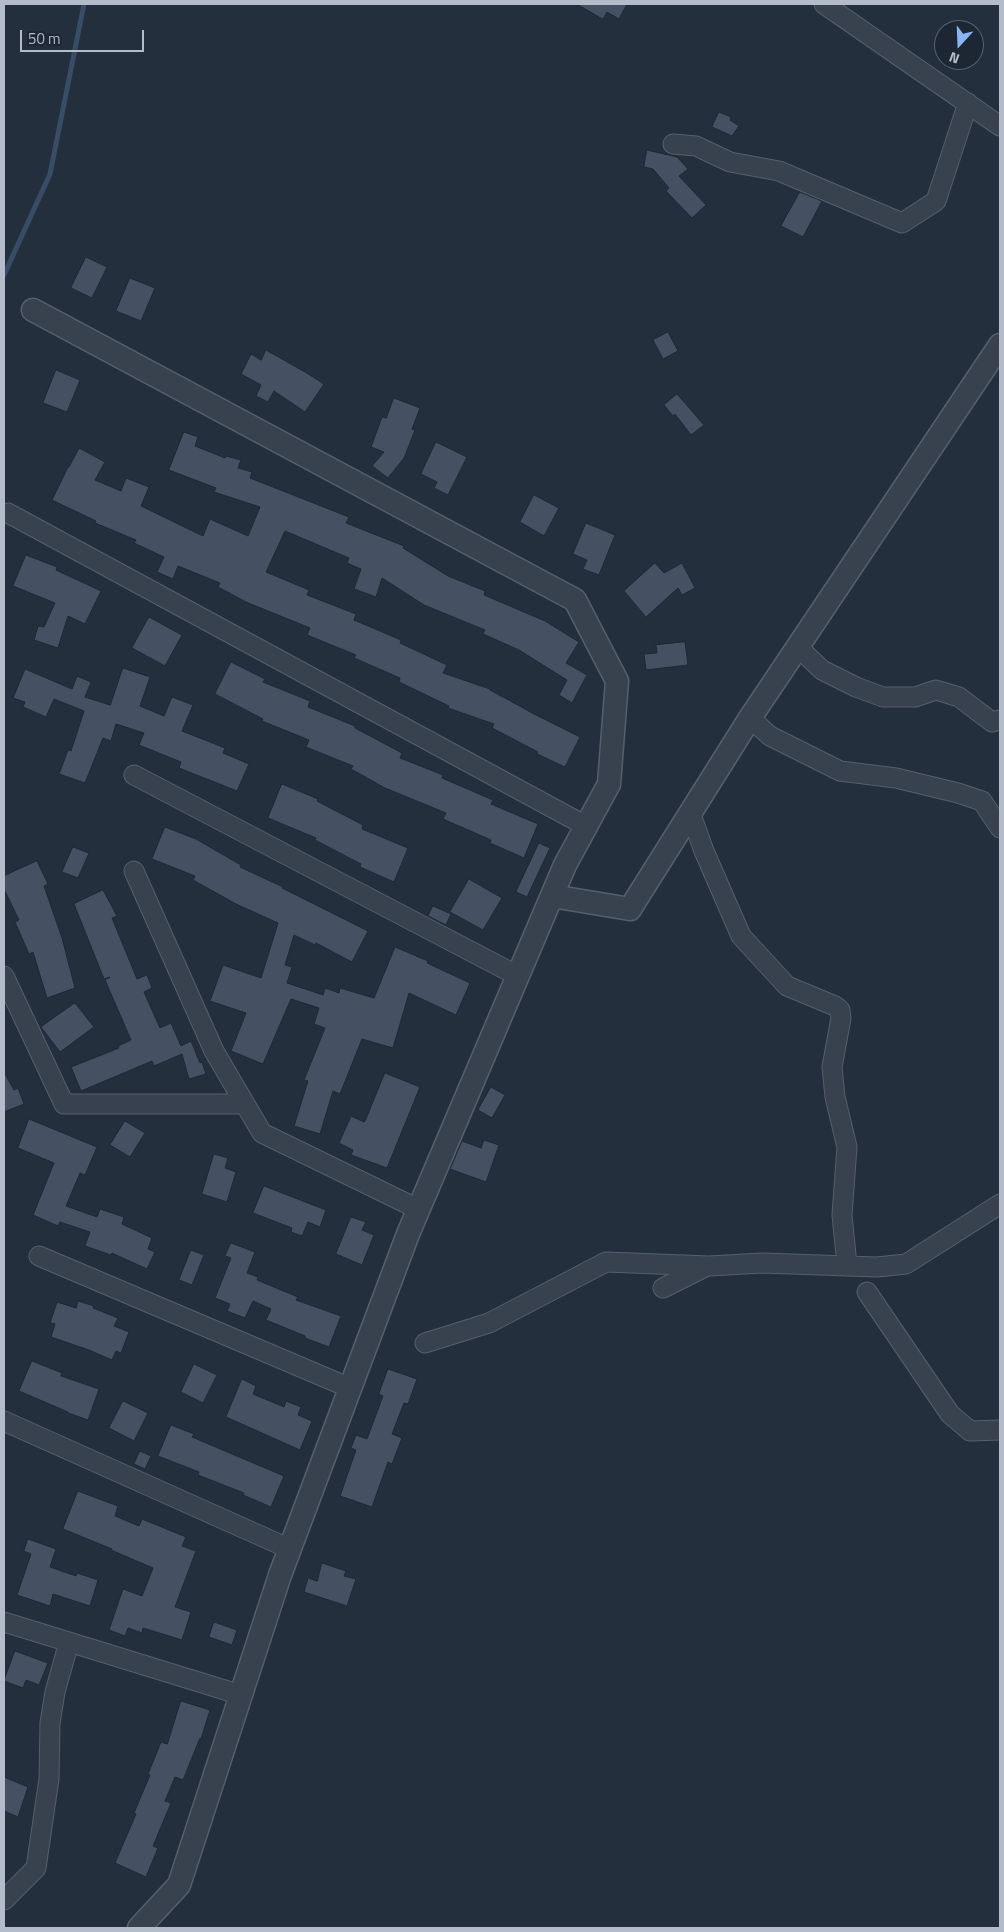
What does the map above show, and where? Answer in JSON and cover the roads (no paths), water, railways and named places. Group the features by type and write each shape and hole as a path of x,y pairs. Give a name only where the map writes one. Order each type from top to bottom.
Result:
{"street":[{"path":"824,4 1000,126"},
{"path":"673,144 696,146 730,162 779,170 902,224 936,201 968,104"},
{"path":"33,310 575,600 617,681 609,784 565,865 418,1209 290,1549 179,1884 138,1928"},
{"path":"552,896 630,909 750,718 1000,346"},
{"path":"8,513 586,826"},
{"path":"798,647 822,670 856,687 883,697 915,697 936,690 959,698 992,722 1000,720"},
{"path":"750,718 770,736 840,771 896,778 958,793 982,802 1000,828"},
{"path":"134,775 518,976"},
{"path":"690,812 704,851 741,936 787,986 836,1006 840,1010 841,1018 832,1067 835,1096 847,1147 842,1216 847,1265"},
{"path":"134,871 214,1052 262,1133 418,1209"},
{"path":"4,976 64,1104 245,1104"},
{"path":"425,1343 490,1323 606,1262 709,1266 762,1263 877,1266 906,1264 1000,1204"},
{"path":"39,1256 350,1388"},
{"path":"663,1288 709,1266"},
{"path":"867,1292 950,1414 970,1431 1000,1430"},
{"path":"4,1421 290,1549"},
{"path":"4,1622 241,1695"},
{"path":"4,1900 36,1868 49,1779 50,1723 55,1692 69,1642"}],"waterway":[{"path":"4,275 50,174 84,4"}]}
